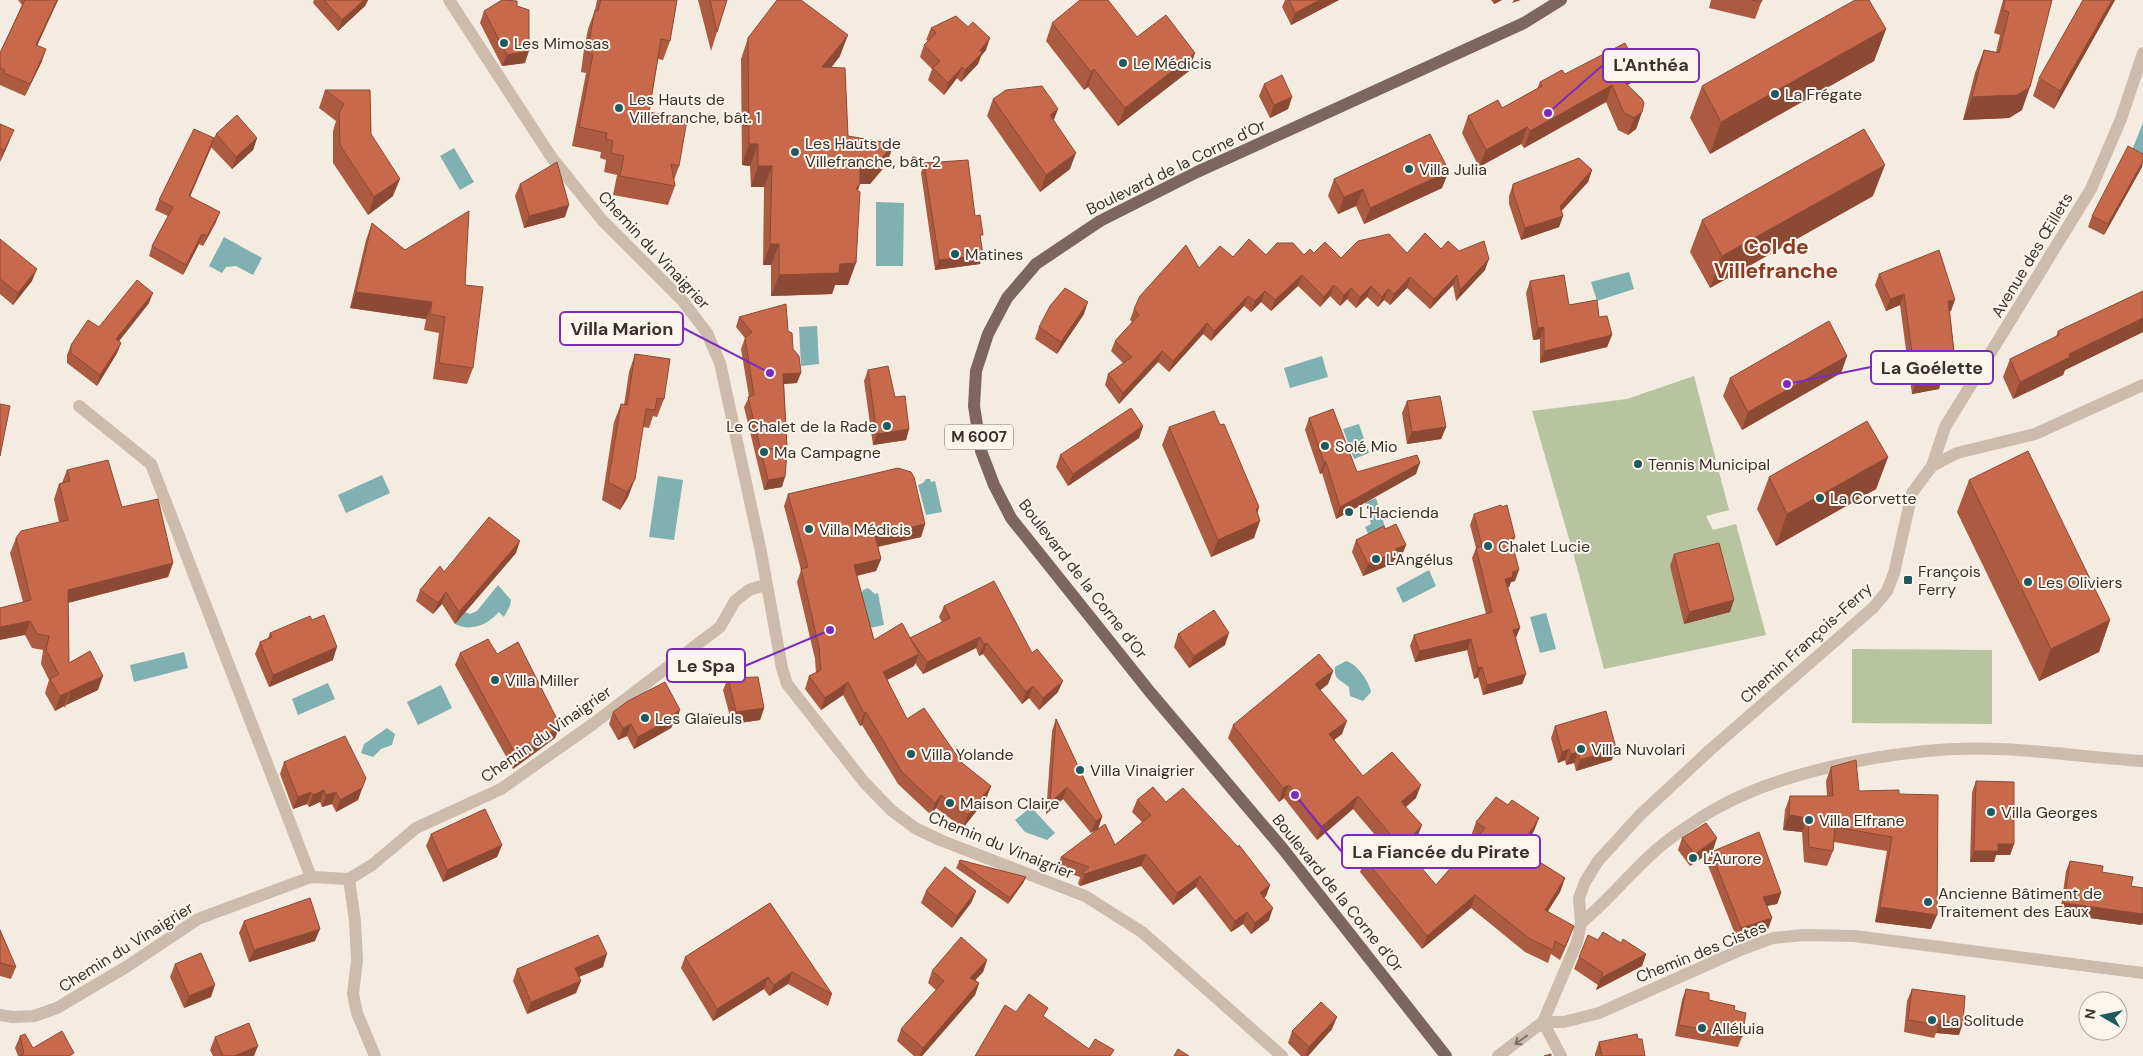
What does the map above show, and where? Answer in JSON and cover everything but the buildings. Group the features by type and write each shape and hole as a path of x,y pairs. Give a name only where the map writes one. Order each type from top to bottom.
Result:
{"main road":[{"name":"Boulevard de la Corne d'Or","path":"1446,1056 1283,849 1132,670 1011,518 994,485 981,451 974,406 976,371 988,334 1007,298 1036,264 1100,221 1205,168 1524,23 1561,0"}],"street":[{"name":"Chemin du Vinaigrier","path":"449,0 552,158 602,220 682,300 708,333 720,363 761,552 765,585 787,684 864,782 891,810 915,828 940,840 1085,896 1142,932 1282,1056"},
{"name":"Avenue des Œillets","path":"1932,466 1945,427 2092,189 2121,119 2143,53"},
{"name":"Chemin François-Ferry","path":"1581,923 1579,898 1585,882 1598,861 1630,825 1710,750 1874,607 1886,591 1894,573 1912,493 1932,466 1957,453 2044,431 2143,385"},
{"path":"79,406 151,464 311,878"},
{"name":"Chemin du Vinaigrier","path":"0,1015 13,1017 34,1016 57,1008 126,967 198,919 311,878 349,879 372,865 416,828 509,783 593,724 720,627 735,601 749,590 765,585"},
{"path":"1498,1056 1543,1022 1577,942 1581,923 1626,878 1676,835 1720,806 1754,791 1819,770 1915,752 1998,749 2143,761"},
{"path":"349,879 355,920 357,960 353,994 357,1013 375,1056"},
{"name":"Chemin des Cistes","path":"1543,1022 1564,1022 1599,1013 1738,951 1773,938 1804,935 1854,936 2143,973"},
{"path":"1543,1022 1561,1056"}],"green space":[{"path":"1694,376 1729,510 1706,516 1713,530 1736,524 1766,635 1604,669 1532,411 1627,399"},
{"path":"1852,649 1992,650 1992,724 1852,723"}],"water":[{"path":"2143,123 2143,155 2132,150"},
{"path":"454,148 474,182 460,190 440,156"},
{"path":"876,202 904,203 903,266 876,266"},
{"path":"224,237 262,258 253,275 236,266 226,267 222,273 209,266"},
{"path":"1629,272 1634,289 1597,301 1591,282"},
{"path":"817,326 819,364 801,366 799,327"},
{"path":"1322,356 1328,377 1290,388 1284,368"},
{"path":"1359,424 1369,453 1354,459 1343,429"},
{"path":"382,475 390,493 346,513 338,495"},
{"path":"658,476 683,480 674,540 649,537"},
{"path":"926,479 930,479 931,482 935,481 942,512 926,515 918,485"},
{"path":"1376,498 1386,530 1369,536 1365,527 1371,524 1365,502"},
{"path":"1429,570 1436,586 1403,603 1396,588"},
{"path":"498,585 511,600 504,617 499,612 479,626 467,627 455,624 465,612 470,614 477,611"},
{"path":"868,588 875,594 878,593 884,625 865,629 861,596 863,590"},
{"path":"1546,613 1556,649 1540,653 1530,617"},
{"path":"184,652 188,668 134,682 130,665"},
{"path":"1346,661 1358,669 1370,688 1371,692 1363,701 1350,696 1349,687 1338,679 1335,674 1335,667"},
{"path":"328,683 335,699 298,715 292,699"},
{"path":"441,685 452,708 418,725 407,702"},
{"path":"387,728 395,734 392,745 381,749 373,757 361,753 364,744"},
{"path":"1031,807 1055,833 1047,840 1025,832 1015,820"}],"place":[{"name":"Les Mimosas","path":"504,43"},
{"name":"Le Médicis","path":"1123,63"},
{"name":"La Frégate","path":"1775,94"},
{"name":"Les Hauts de Villefranche, bât. 1","path":"619,108"},
{"name":"L'Anthéa","path":"1548,113"},
{"name":"Les Hauts de Villefranche, bât. 2","path":"795,152"},
{"name":"Villa Julia","path":"1409,169"},
{"name":"Matines","path":"955,254"},
{"name":"Villa Marion","path":"770,373"},
{"name":"La Goélette","path":"1787,384"},
{"name":"Le Chalet de la Rade","path":"887,426"},
{"name":"Solé Mio","path":"1325,446"},
{"name":"Ma Campagne","path":"764,452"},
{"name":"Tennis Municipal","path":"1638,464"},
{"name":"La Corvette","path":"1820,498"},
{"name":"L'Hacienda","path":"1349,512"},
{"name":"Villa Médicis","path":"809,529"},
{"name":"Chalet Lucie","path":"1488,546"},
{"name":"L'Angélus","path":"1376,559"},
{"name":"François Ferry","path":"1908,580"},
{"name":"Les Oliviers","path":"2028,582"},
{"name":"Le Spa","path":"830,630"},
{"name":"Villa Miller","path":"495,680"},
{"name":"Les Glaïeuls","path":"645,718"},
{"name":"Villa Nuvolari","path":"1581,749"},
{"name":"Villa Yolande","path":"911,754"},
{"name":"Villa Vinaigrier","path":"1080,770"},
{"name":"La Fiancée du Pirate","path":"1295,795"},
{"name":"Maison Claire","path":"950,803"},
{"name":"Villa Georges","path":"1991,812"},
{"name":"Villa Elfrane","path":"1809,820"},
{"name":"L'Aurore","path":"1693,858"},
{"name":"Ancienne Bâtiment de Traitement des Eaux","path":"1928,902"},
{"name":"La Solitude","path":"1932,1020"},
{"name":"Alléluia","path":"1702,1028"}],"district":[{"name":"Col de Villefranche","path":"1776,259"}]}
